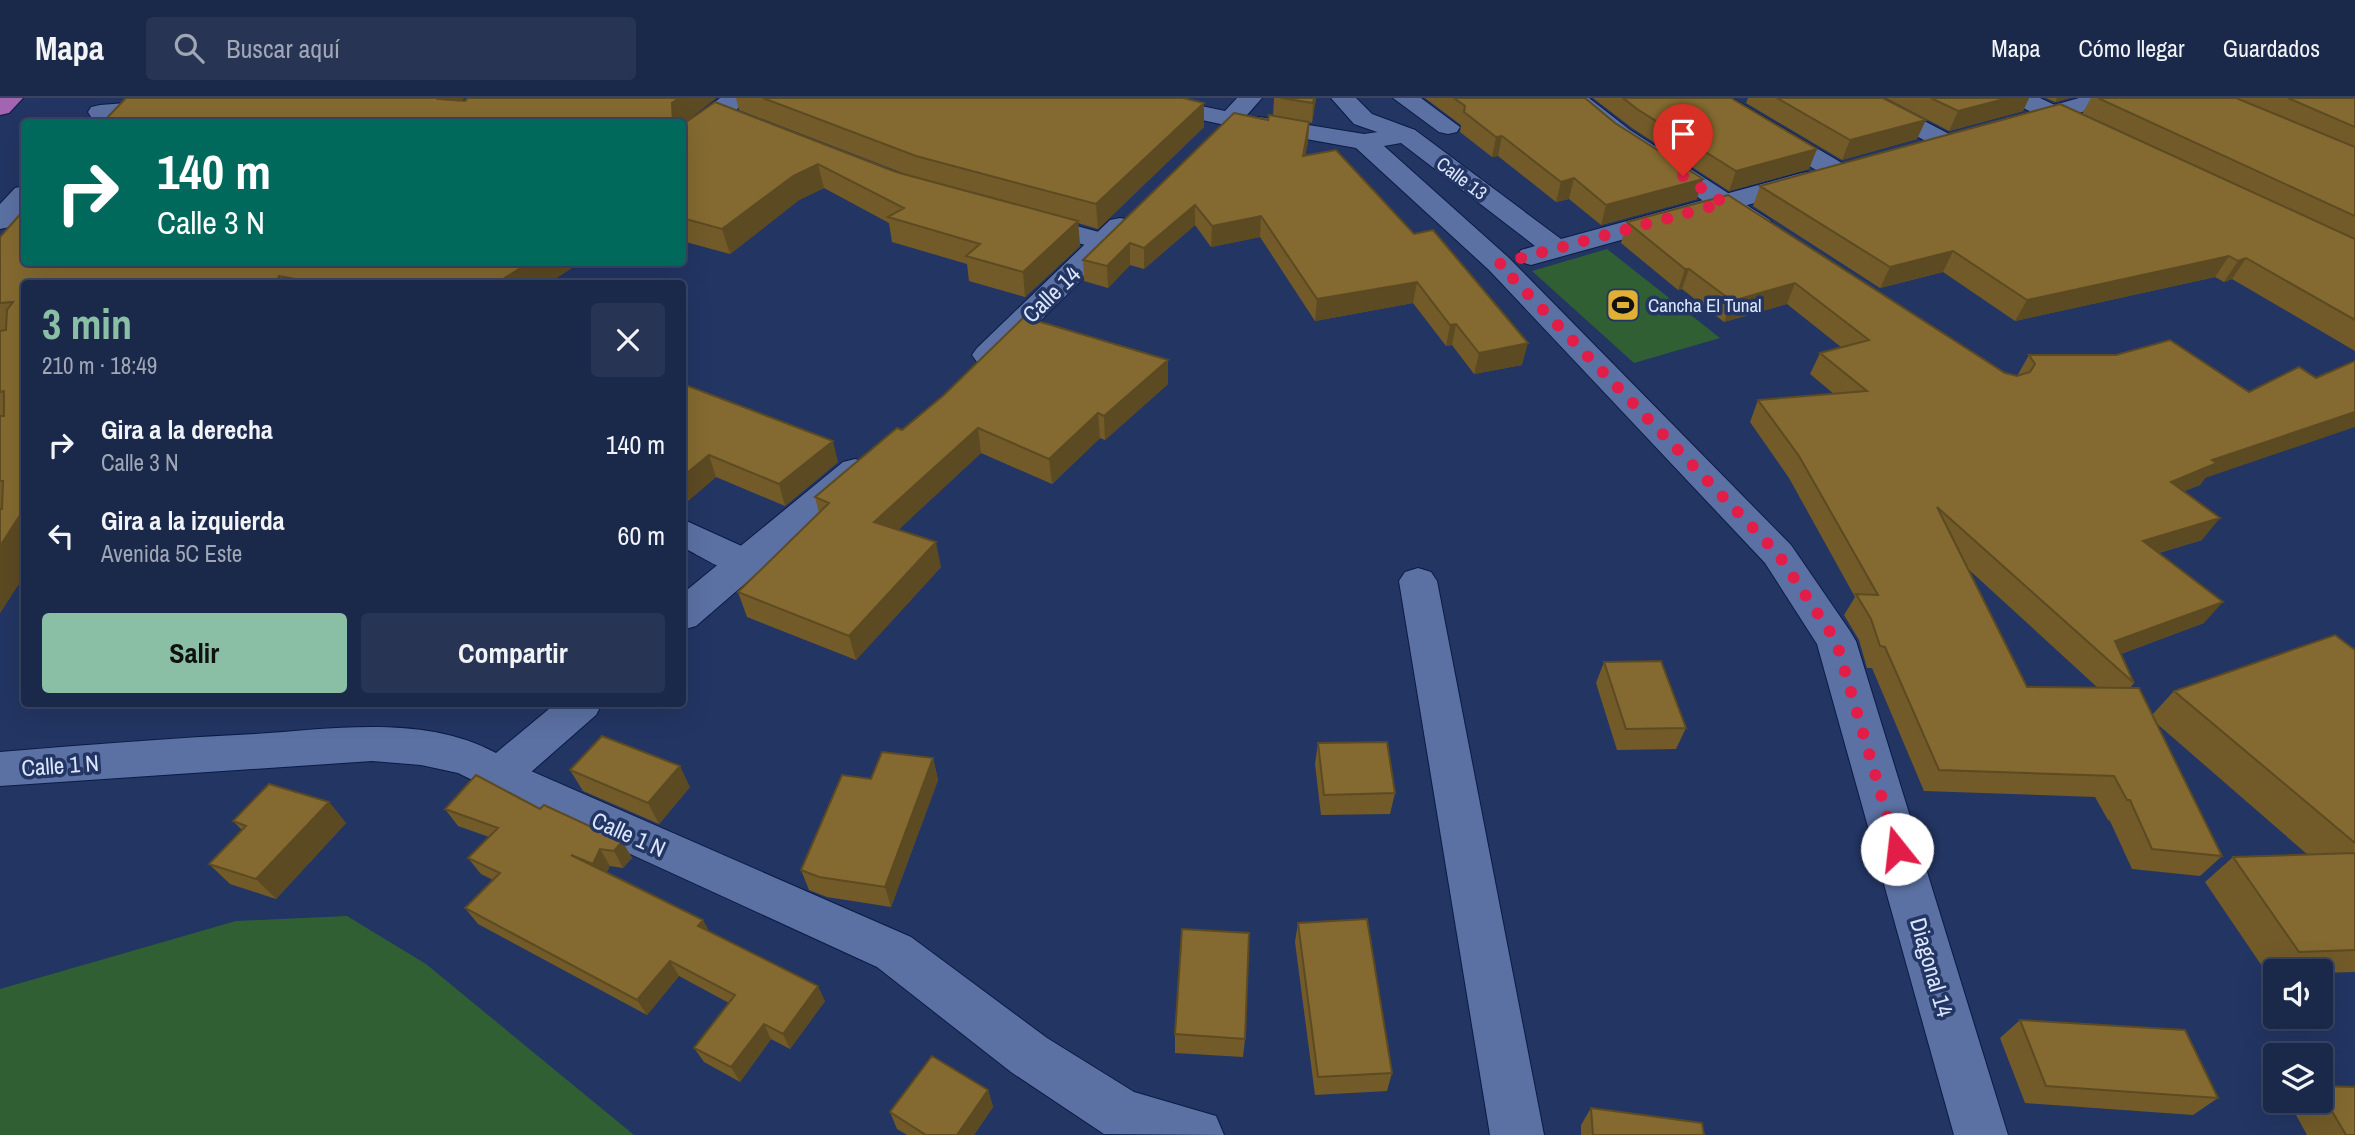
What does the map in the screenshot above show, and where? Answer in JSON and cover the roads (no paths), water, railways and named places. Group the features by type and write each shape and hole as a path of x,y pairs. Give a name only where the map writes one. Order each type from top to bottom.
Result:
{"highway":[{"path":"0,108 11,98"}],"street":[{"path":"1129,98 1240,108 1363,130"},
{"name":"Calle 13","path":"1343,98 1363,130 1499,264"},
{"path":"1405,98 1447,128"},
{"path":"1574,98 1621,135 1781,240"},
{"path":"1715,98 1838,172"},
{"path":"1862,98 1946,142"},
{"path":"2021,98 2117,143"},
{"path":"2000,128 2106,98"},
{"path":"101,111 192,106"},
{"path":"686,135 726,106 744,123"},
{"path":"1201,147 1240,108"},
{"name":"Calle 13","path":"1363,130 1406,135 1556,249"},
{"path":"1919,150 1973,135"},
{"path":"1499,264 1865,164"},
{"path":"0,221 21,197"},
{"name":"Calle 14","path":"969,374 1142,204"},
{"path":"1000,213 1104,242"},
{"name":"Diagonal 14","path":"1499,264 1778,554 1836,641 1981,1135"},
{"path":"686,613 873,455"},
{"path":"686,533 744,562"},
{"path":"1418,581 1517,1135"},
{"path":"499,775 578,707"},
{"name":"Calle 1 N","path":"0,769 372,744 421,748 468,758 499,775 894,951 1029,1055 1123,1115 1197,1135"}],"place":[{"name":"Cancha El Tunal","path":"1623,305"}]}
